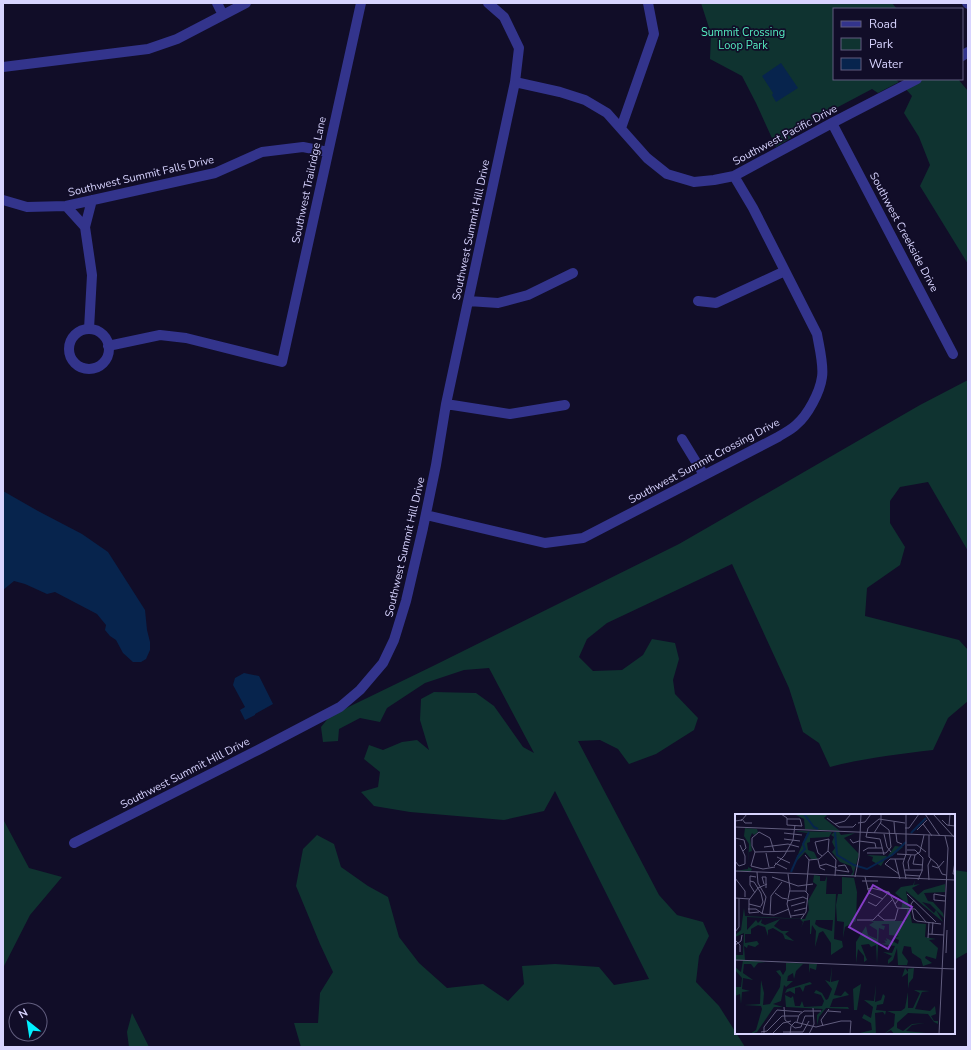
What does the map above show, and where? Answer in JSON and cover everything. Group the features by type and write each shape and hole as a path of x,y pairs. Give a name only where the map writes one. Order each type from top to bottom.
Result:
{"street":[{"path":"217,3 223,15"},
{"path":"3,68 148,50 177,39 246,3"},
{"name":"Southwest Trailridge Lane","path":"108,346 160,335 186,338 282,362 361,3"},
{"path":"488,3 499,6 519,48 515,82"},
{"path":"621,128 654,34 648,3"},
{"name":"Southwest Pacific Drive","path":"515,82 560,92 585,100 607,113 647,158 667,174 694,182 734,176 915,80"},
{"name":"Southwest Summit Hill Drive","path":"74,843 340,707 360,690 383,663 394,640 406,601 426,515 446,404 515,82"},
{"name":"Southwest Creekside Drive","path":"832,123 953,354"},
{"name":"Southwest Summit Falls Drive","path":"3,200 27,207 66,206 215,173 262,152 304,147 328,152"},
{"name":"Southwest Summit Crossing Drive","path":"426,515 545,543 583,538 778,437 797,425 811,407 818,393 822,376 821,354 816,334 753,208 734,176"},
{"path":"89,329 92,276 85,228 92,200"},
{"path":"66,206 85,228"},
{"path":"698,301 716,304 785,271"},
{"path":"468,300 498,303 528,295 573,273"},
{"path":"83,330 94,330 102,334 108,346 106,358 102,364 91,369 78,366 73,362 70,356 69,350 72,338 83,330"},
{"path":"446,404 510,414 565,405"},
{"path":"682,440 704,475"}],"green space":[{"name":"Summit Crossing Loop Park","path":"701,3 892,3 896,8 833,8 833,80 896,80 899,82 878,93 872,89 789,133 791,138 776,147 742,76 710,59 711,34"},
{"path":"916,80 959,80 968,91 968,264 920,186 930,165 919,137 904,113 912,96 904,87"},
{"path":"968,380 968,551 928,482 900,487 890,501 890,523 905,547 900,565 867,588 865,616 959,640 968,650 968,701 948,718 933,750 869,759 830,767 819,743 803,732 789,688 732,564 607,623 587,639 579,657 593,671 622,670 643,655 652,639 675,643 679,659 673,680 675,694 698,718 694,730 656,754 629,764 618,749 600,740 578,741 659,895 677,915 703,922 709,936 699,956 696,982 719,1006 735,1031 735,1034 737,1034 745,1047 301,1047 294,1023 318,1023 320,993 333,972 296,886 303,849 317,835 334,844 341,867 368,886 388,897 399,937 419,963 447,988 483,984 508,1001 524,984 522,966 555,964 599,967 614,985 649,979 555,791 544,811 504,820 410,812 374,806 361,792 378,787 380,772 364,759 369,745 383,750 402,742 417,740 429,750 420,720 421,699 434,692 476,693 494,706 523,747 534,753 489,668 464,670 425,683 387,708 380,722 360,718 339,729 338,741 323,742 321,727 330,716 679,544 920,405"},
{"path":"3,819 29,868 62,877 30,915 3,968"},
{"path":"955,870 968,872 968,952 955,959"},
{"path":"132,1013 149,1047 129,1047 127,1032"}],"water":[{"path":"781,63 798,88 776,102 772,95 773,93 762,76"},
{"path":"3,491 82,534 108,552 145,610 150,642 150,650 146,659 141,662 133,662 123,653 116,640 105,630 106,625 97,614 55,592 47,594 25,584 14,581 3,590"},
{"path":"244,673 259,676 273,704 245,720 240,710 245,707 233,685 235,678"}]}
